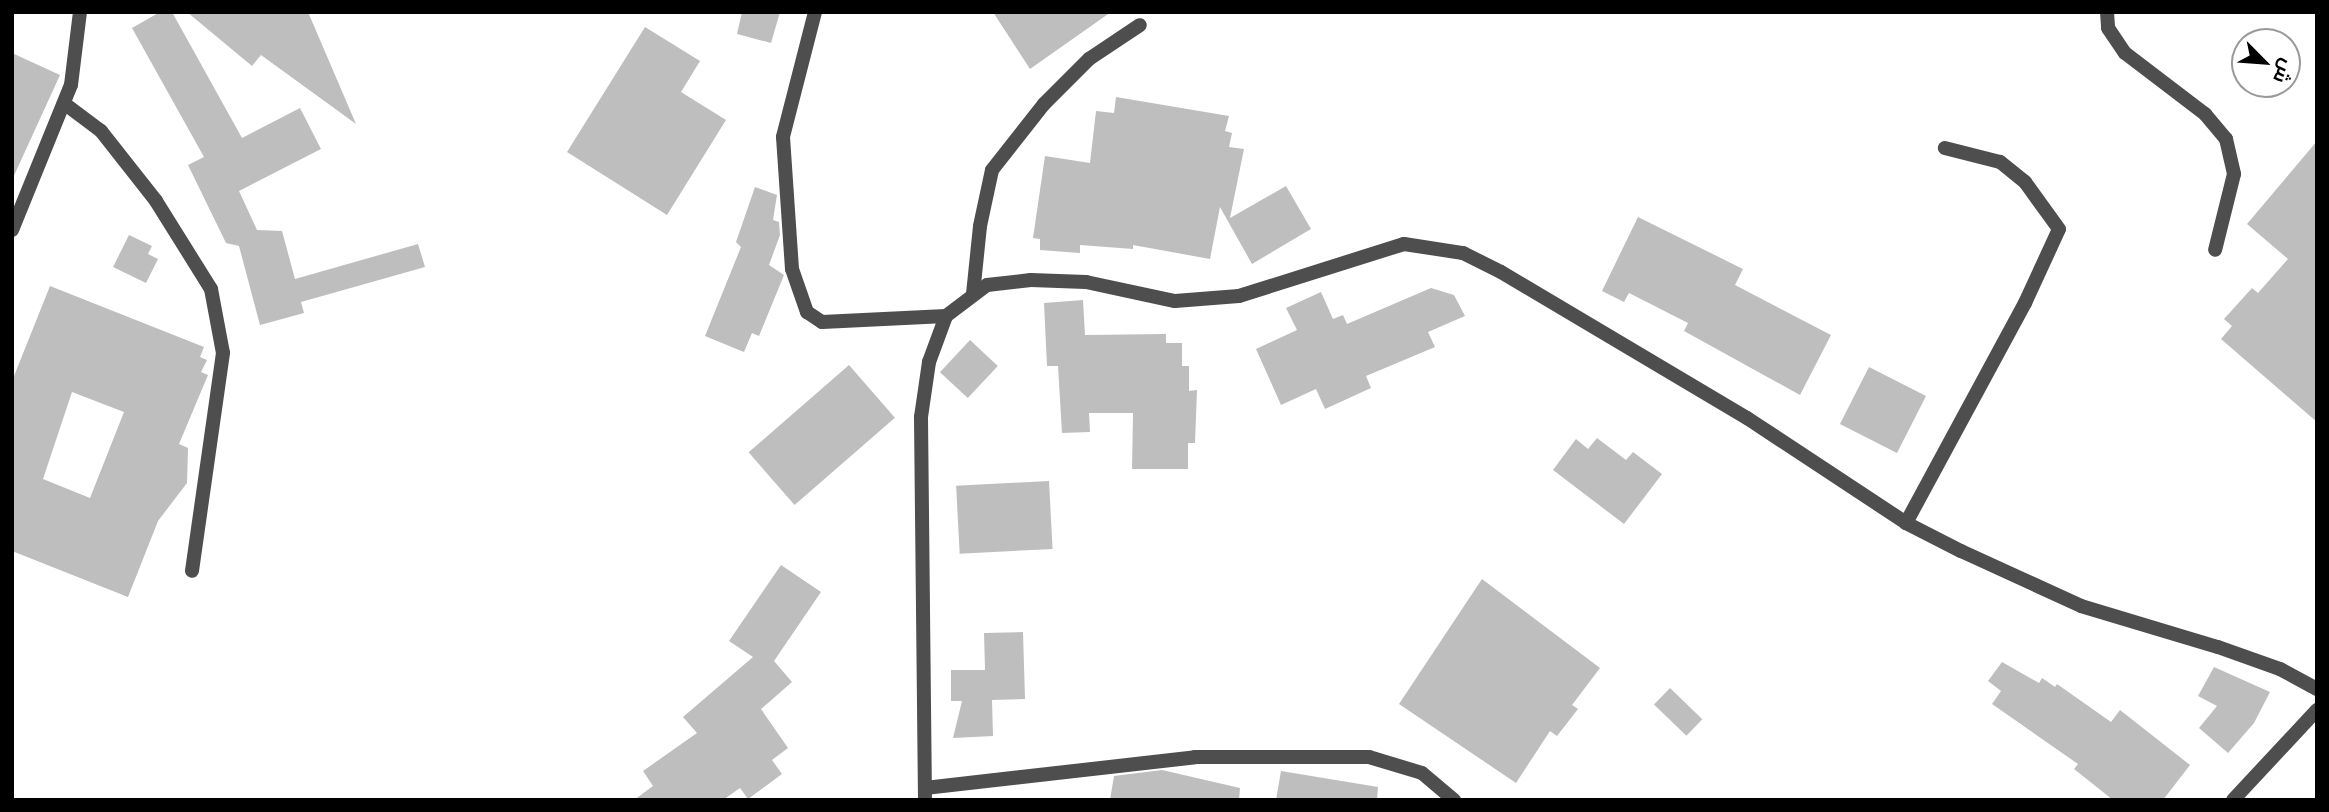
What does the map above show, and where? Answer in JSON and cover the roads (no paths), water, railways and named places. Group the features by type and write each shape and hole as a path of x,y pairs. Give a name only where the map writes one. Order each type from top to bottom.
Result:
{"street":[{"path":"12,230 65,104 76,56 80,12"},
{"path":"815,12 783,138 792,269 807,312 822,322 946,316"},
{"path":"2107,12 2108,28 2125,53 2205,114 2225,139 2234,174 2216,250"},
{"path":"973,294 980,226 992,170 1018,133 1089,59 1140,25"},
{"path":"65,104 101,131 156,201 211,289 223,353 192,571"},
{"path":"1906,523 2025,303 2059,229 2025,182 2000,162 1945,149"},
{"path":"1454,800 1422,773 1369,757 1195,757 925,794 922,417 929,362 946,316 973,294 1005,282 1058,279 1175,301 1206,301 1268,290 1404,244 1439,246 1501,272 1747,418 1906,523 2081,606 2218,647 2280,669 2317,689"},
{"path":"2233,800 2317,710"}]}
